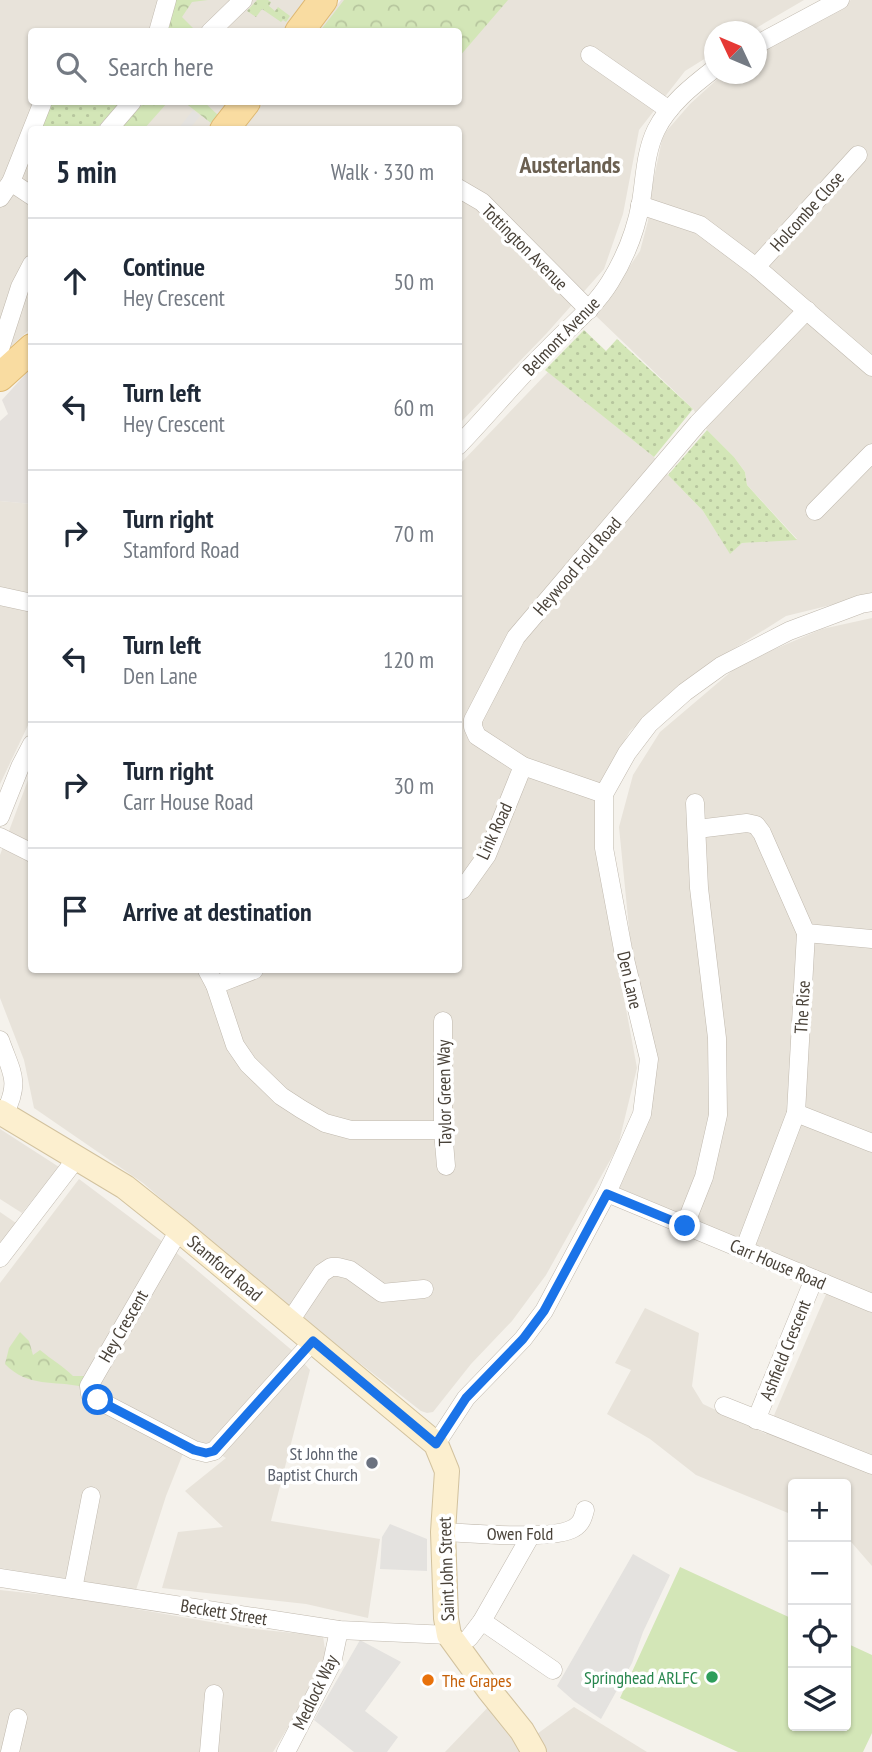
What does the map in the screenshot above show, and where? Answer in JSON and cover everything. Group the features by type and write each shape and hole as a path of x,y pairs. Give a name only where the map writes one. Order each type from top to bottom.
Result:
{"main road":[{"path":"302,28 323,0"},
{"path":"227,126 244,105"},
{"path":"1,368 28,351"}],"street":[{"path":"159,28 167,0"},
{"path":"214,28 243,0"},
{"path":"767,40 840,0"},
{"path":"590,55 669,110"},
{"name":"Belmont Avenue","path":"462,434 589,310 610,282 626,253 640,205 648,150 657,129 669,110 704,77"},
{"path":"33,126 42,105"},
{"path":"111,126 129,105"},
{"path":"0,198 11,182 28,139"},
{"name":"Holcombe Close","path":"756,267 858,155"},
{"path":"11,182 28,193"},
{"name":"Tottington Avenue","path":"462,190 482,202 589,310"},
{"path":"640,205 700,225 756,267 872,368"},
{"path":"1,368 20,286 28,271"},
{"name":"Heywood Fold Road","path":"604,794 523,766 477,736 472,727 473,720 516,637 698,423 807,310"},
{"path":"815,511 872,453"},
{"path":"0,596 28,602"},
{"name":"Den Lane","path":"436,1444 466,1398 523,1339 544,1311 607,1194 642,1114 649,1059 624,955 604,848 604,794 627,753 649,724 685,692 721,666 789,631 872,602"},
{"path":"0,817 28,752"},
{"name":"Link Road","path":"462,890 486,855 523,766"},
{"path":"685,1226 704,1177 718,1115 717,1038 699,888 695,803"},
{"name":"The Rise","path":"697,829 747,822 756,825 806,933 796,1113 744,1250"},
{"path":"0,837 28,851"},
{"path":"806,933 872,939"},
{"path":"236,973 211,977 235,1045 248,1064 281,1096 325,1123 351,1130 443,1130"},
{"name":"Taylor Green Way","path":"443,1021 443,1130 446,1166"},
{"path":"0,1040 15,1082 13,1098 2,1114"},
{"path":"796,1113 872,1143"},
{"name":"Stamford Road","path":"2,1114 125,1187 436,1444"},
{"path":"0,1258 75,1159"},
{"name":"Carr House Road","path":"607,1194 872,1303"},
{"name":"Hey Crescent","path":"179,1230 89,1386 90,1394 194,1450 206,1453 214,1451 313,1341"},
{"path":"290,1321 322,1273 331,1267 350,1270 382,1293 425,1289"},
{"name":"Ashfield Crescent","path":"756,1420 814,1279"},
{"name":"Ashfield Crescent","path":"724,1406 872,1465"},
{"name":"Saint John Street","path":"436,1444 447,1471 443,1532 446,1618 489,1690 522,1731 534,1752"},
{"path":"73,1589 92,1496"},
{"name":"Owen Fold","path":"443,1532 531,1535 564,1533 581,1522 585,1510"},
{"path":"459,1637 482,1621 531,1535"},
{"name":"Beckett Street","path":"0,1578 339,1630 459,1637"},
{"path":"482,1621 553,1670"},
{"name":"Medlock Way","path":"286,1752 332,1663 339,1630"},
{"path":"209,1752 214,1694"},
{"path":"10,1752 18,1718"}],"shaded area":[{"path":"0,0 307,0 285,28 28,28 28,105 227,105 209,126 28,126 28,331 0,357"},
{"path":"341,0 804,0 767,22 704,21 704,59 685,71 639,130 623,214 604,269 462,421 462,126 245,126 262,105 462,105 462,28 320,28"},
{"path":"851,0 872,0 872,595 786,616 694,674 630,731 607,772 596,846 637,1068 618,1146 546,1275 512,1321 471,1364 433,1412 427,1413 265,1289 143,1183 34,1108 24,1060 0,998 0,855 28,780 28,973 462,973 462,462 548,372 654,457 703,511 730,553 742,543 797,539 747,485 745,472 707,430 693,409 596,316 640,251 663,135 712,84 767,84 767,47"},
{"path":"193,110 200,116 192,126 180,126"},
{"path":"28,371 28,504 0,501 0,421 8,414 2,400"},
{"path":"0,501 28,504 28,725 0,784"},
{"path":"872,618 872,1566 851,1542 851,1479 788,1479 788,1513 696,1475 650,1439 607,1414 631,1370 615,1363 645,1308 699,1333 692,1386 703,1404 766,1434 833,1278 619,1188 642,1133 655,1059 630,938 619,827 633,775 660,732 740,664 822,629"},
{"path":"0,1129 59,1167 22,1213 0,1199"},
{"path":"79,1179 167,1245 294,1352 310,1370 271,1521 380,1539 368,1618 306,1604 162,1588 178,1532 223,1527 185,1491 226,1458 206,1446 188,1441 166,1496 136,1590 0,1568 0,1283"},
{"path":"0,1212 16,1223 0,1243"},
{"path":"390,1524 427,1539 427,1571 380,1569 382,1537"},
{"path":"633,1554 670,1575 643,1632 632,1663 601,1719 557,1686"},
{"path":"0,1590 73,1598 245,1628 323,1636 327,1663 273,1752 0,1752"},
{"path":"360,1640 401,1662 365,1711 398,1737 387,1752 354,1752 314,1720"},
{"path":"494,1701 527,1752 445,1752"},
{"path":"574,1707 647,1752 547,1752 537,1734"}],"green space":[{"path":"176,0 208,0 192,2 182,17 193,28 166,28"},
{"path":"257,0 268,0 271,2 269,6 275,11 278,7 290,16 286,22 281,22 262,9 256,17 247,11"},
{"path":"344,0 508,0 462,54 462,28 322,28"},
{"path":"50,105 118,105 99,126 42,126"},
{"path":"142,105 165,105 147,126 120,126"},
{"path":"188,105 207,105 218,115 211,123"},
{"path":"584,330 606,351 617,339 693,409 654,457 545,370"},
{"path":"707,430 745,472 747,485 797,540 742,543 730,554 703,511 668,475"},
{"path":"20,1332 29,1341 33,1355 40,1350 73,1376 89,1376 83,1387 32,1380 14,1372 5,1364 9,1348"},
{"name":"Springhead ARLFC","path":"680,1567 788,1617 788,1731 851,1731 851,1645 872,1655 872,1733 863,1752 738,1752 620,1698"}],"place":[{"name":"St John the Baptist Church","path":"372,1463"},
{"name":"Springhead ARLFC","path":"712,1677"},
{"name":"The Grapes","path":"428,1680"}],"district":[{"name":"Austerlands","path":"570,164"}],"route":[{"path":"98,1400 200,1453 214,1451 313,1341 436,1444 466,1398 523,1339 544,1311 607,1194 685,1226"}]}
